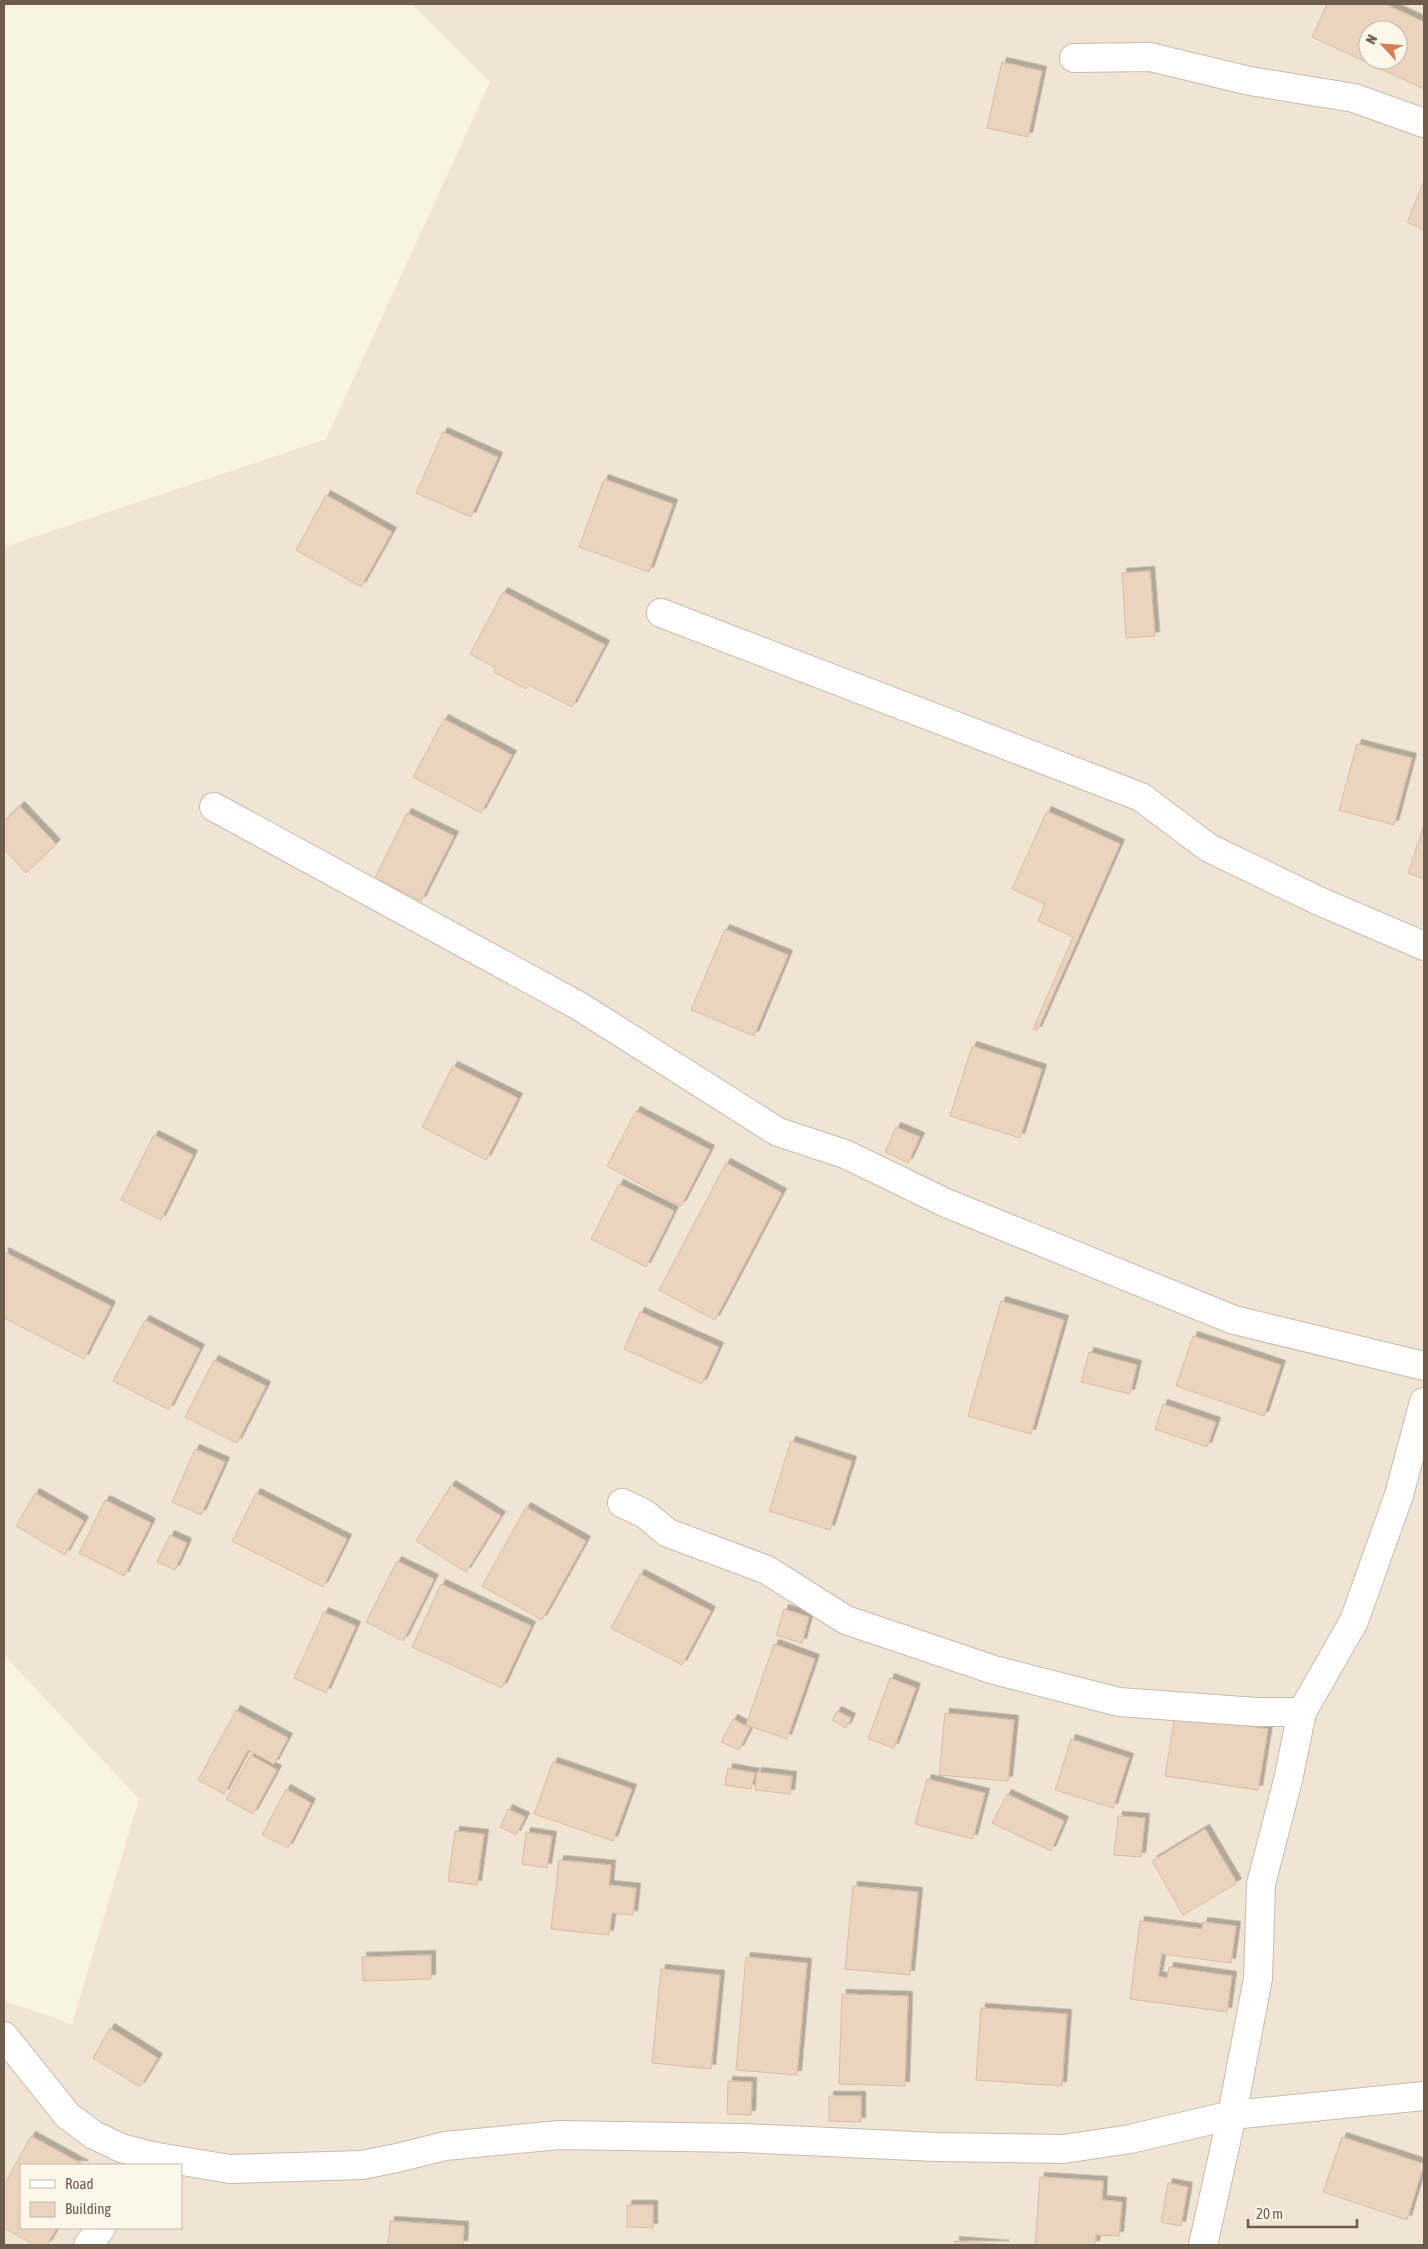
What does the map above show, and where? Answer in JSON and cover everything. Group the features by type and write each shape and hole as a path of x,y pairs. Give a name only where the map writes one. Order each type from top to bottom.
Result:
{"street":[{"path":"1074,58 1150,57 1250,81 1354,98 1424,123"},
{"path":"661,613 1140,797 1208,848 1319,901 1424,946"},
{"path":"214,807 579,1006 778,1132 845,1154 946,1203 1234,1320 1424,1366"},
{"path":"1203,2245 1232,2115 1258,1978 1261,1884 1288,1780 1302,1712 1354,1621 1399,1495 1424,1402"},
{"path":"622,1503 645,1514 668,1533 767,1570 846,1620 994,1670 1119,1702 1256,1712 1302,1712"},
{"path":"4,2036 68,2116 94,2135 149,2161 179,2164"},
{"path":"182,2164 230,2169 343,2166 397,2158 444,2146 559,2135 743,2138 936,2147 1064,2150 1130,2139 1232,2115 1424,2096"},
{"path":"88,2245 100,2229"}],"shaded area":[{"path":"412,4 1424,4 1424,2245 4,2245 4,2001 72,2024 139,1799 4,1655 4,547 326,439 490,82"}],"building":[{"path":"1327,4 1385,4 1424,22 1424,89 1383,70 1408,70 1408,20 1358,20 1358,58 1312,37"},
{"path":"1002,62 1042,71 1028,137 987,128"},
{"path":"1424,181 1424,230 1407,222"},
{"path":"443,432 498,457 471,517 416,493"},
{"path":"604,479 673,504 649,572 579,547"},
{"path":"326,495 392,532 361,587 296,550"},
{"path":"1150,571 1155,636 1126,638 1122,573"},
{"path":"503,592 605,645 572,707 529,685 526,689 494,672 496,668 470,654"},
{"path":"444,719 512,755 481,813 413,777"},
{"path":"1357,744 1412,758 1394,825 1339,810"},
{"path":"20,806 56,844 26,873 4,849 4,821"},
{"path":"1047,811 1120,844 1037,1031 1033,1029 1073,937 1038,921 1045,904 1012,889"},
{"path":"407,813 454,836 421,901 375,878"},
{"path":"1424,825 1424,879 1408,873"},
{"path":"725,929 788,955 754,1036 691,1010"},
{"path":"972,1046 1042,1069 1020,1138 950,1116"},
{"path":"453,1066 518,1098 486,1160 422,1127"},
{"path":"636,1111 710,1150 681,1206 607,1166"},
{"path":"896,1127 920,1137 908,1163 885,1152"},
{"path":"154,1135 193,1155 161,1220 121,1200"},
{"path":"726,1163 782,1193 715,1320 659,1290"},
{"path":"619,1184 674,1211 646,1267 591,1239"},
{"path":"4,1252 111,1306 84,1359 4,1318"},
{"path":"1001,1301 1064,1320 1031,1434 968,1416"},
{"path":"640,1312 719,1347 702,1384 624,1349"},
{"path":"145,1320 200,1349 169,1410 113,1381"},
{"path":"1193,1336 1281,1365 1264,1416 1176,1386"},
{"path":"1089,1352 1137,1365 1130,1394 1081,1382"},
{"path":"214,1360 266,1386 237,1443 185,1417"},
{"path":"1163,1404 1216,1422 1207,1447 1155,1429"},
{"path":"791,1441 852,1461 830,1530 769,1511"},
{"path":"195,1449 225,1462 201,1515 172,1502"},
{"path":"451,1485 501,1516 466,1572 416,1541"},
{"path":"35,1493 84,1521 65,1555 16,1526"},
{"path":"256,1493 347,1539 323,1587 232,1541"},
{"path":"105,1500 151,1523 124,1576 79,1553"},
{"path":"526,1507 586,1541 542,1620 482,1586"},
{"path":"170,1535 187,1543 175,1570 157,1562"},
{"path":"397,1561 434,1579 403,1641 366,1622"},
{"path":"640,1574 711,1611 682,1665 611,1628"},
{"path":"441,1584 531,1626 502,1688 412,1647"},
{"path":"784,1609 809,1617 802,1643 776,1635"},
{"path":"324,1612 356,1626 326,1693 294,1678"},
{"path":"774,1644 815,1659 787,1739 746,1725"},
{"path":"890,1678 916,1688 894,1748 868,1739"},
{"path":"236,1710 288,1738 274,1764 248,1750 224,1794 198,1780"},
{"path":"837,1711 851,1718 846,1728 832,1720"},
{"path":"945,1713 1014,1720 1008,1781 939,1775"},
{"path":"1175,1715 1268,1729 1258,1790 1165,1776"},
{"path":"733,1719 750,1728 739,1750 721,1742"},
{"path":"1071,1739 1129,1758 1113,1808 1055,1790"},
{"path":"251,1755 277,1770 253,1814 226,1799"},
{"path":"553,1762 632,1789 613,1841 534,1814"},
{"path":"728,1768 755,1773 751,1789 725,1785"},
{"path":"757,1772 792,1776 790,1794 755,1790"},
{"path":"927,1779 985,1793 973,1839 915,1824"},
{"path":"286,1789 311,1803 288,1848 262,1835"},
{"path":"1007,1794 1064,1821 1051,1851 992,1823"},
{"path":"508,1809 525,1817 516,1835 500,1827"},
{"path":"1118,1816 1145,1818 1141,1857 1114,1855"},
{"path":"1205,1829 1237,1883 1183,1915 1152,1861"},
{"path":"455,1831 484,1834 477,1885 448,1881"},
{"path":"526,1832 552,1836 547,1868 522,1864"},
{"path":"559,1860 611,1865 609,1885 636,1888 633,1915 612,1913 609,1935 551,1929"},
{"path":"853,1886 918,1892 910,1975 845,1969"},
{"path":"1140,1921 1202,1929 1203,1922 1236,1926 1231,1963 1162,1954 1158,1976 1167,1978 1169,1967 1232,1976 1227,2012 1130,1999"},
{"path":"431,1955 431,1979 363,1981 362,1957"},
{"path":"746,1957 807,1963 797,2075 736,2070"},
{"path":"661,1969 720,1975 711,2069 652,2063"},
{"path":"842,1994 908,1996 905,2086 839,2084"},
{"path":"981,2008 1067,2014 1062,2086 976,2080"},
{"path":"110,2028 158,2058 140,2087 93,2058"},
{"path":"728,2081 752,2082 751,2115 727,2114"},
{"path":"829,2096 861,2096 861,2122 829,2121"},
{"path":"31,2136 82,2164 20,2164 20,2229 56,2229 47,2245 34,2245 4,2228 4,2185"},
{"path":"1342,2137 1424,2164 1407,2220 1323,2192"},
{"path":"1040,2177 1103,2181 1102,2200 1122,2202 1119,2236 1096,2235 1095,2245 1035,2245"},
{"path":"1168,2183 1188,2187 1181,2226 1161,2222"},
{"path":"627,2205 653,2205 653,2228 627,2227"},
{"path":"390,2221 464,2226 463,2245 388,2245"},
{"path":"955,2241 1005,2245 955,2245"}]}
